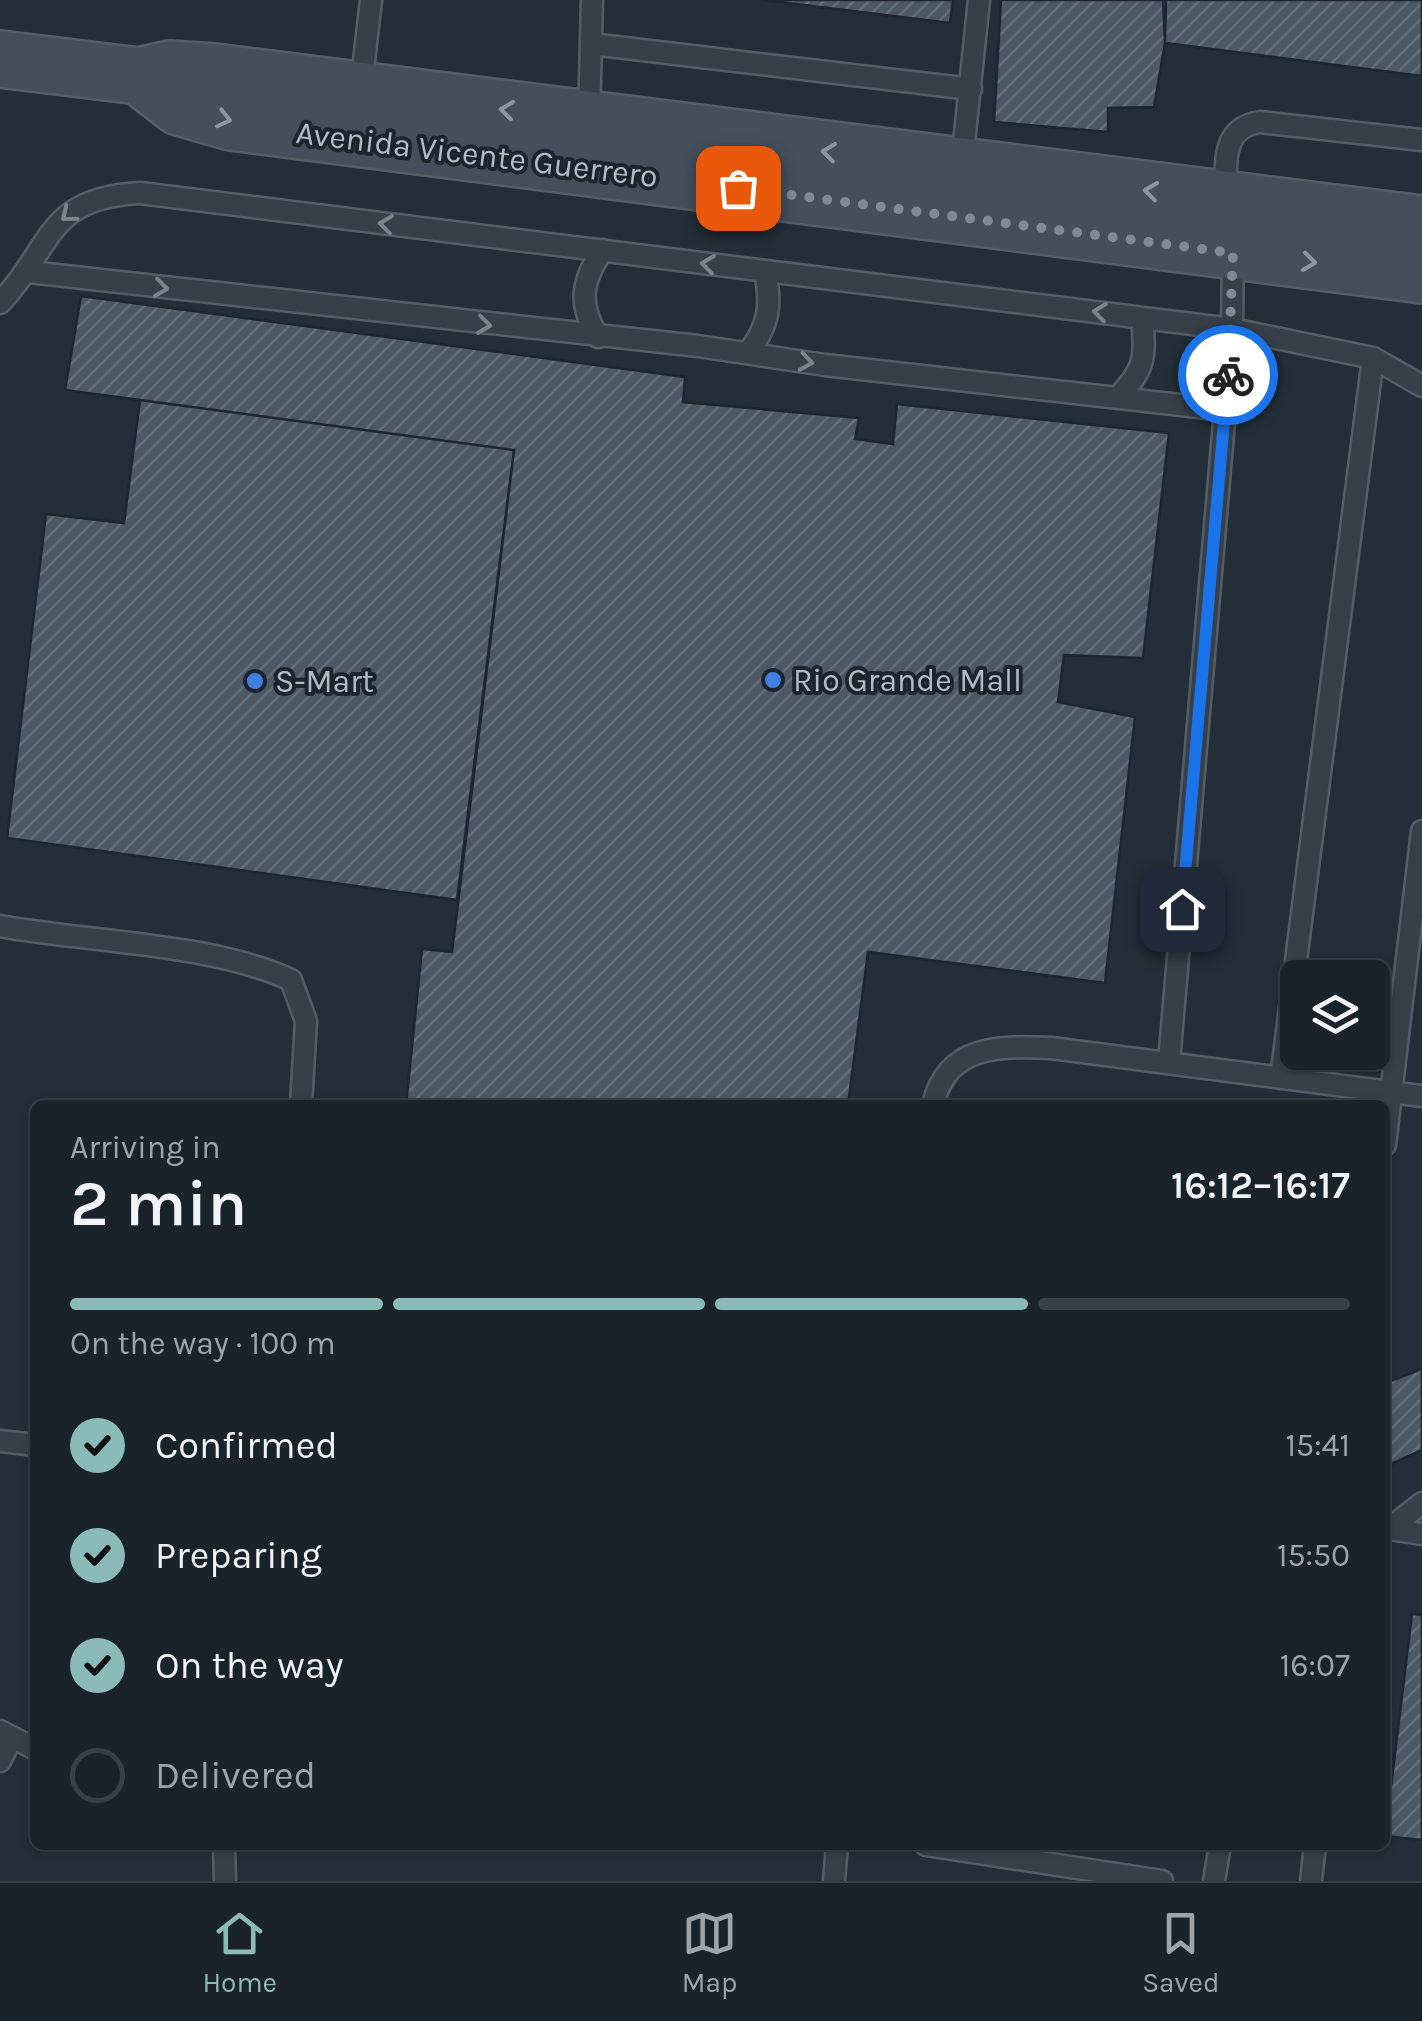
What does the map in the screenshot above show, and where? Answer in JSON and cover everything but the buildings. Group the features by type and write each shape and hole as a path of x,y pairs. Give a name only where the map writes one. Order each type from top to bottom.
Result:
{"street":[{"name":"Avenida Vicente Guerrero","path":"0,59 139,76 170,70 214,72 361,91 587,144 1229,226 1422,224"},
{"name":"Avenida Vicente Guerrero","path":"139,76 179,107 231,122 961,169 1229,226 1422,275"}],"lane":[{"path":"361,91 371,0"},
{"path":"587,144 592,0"},
{"path":"961,169 979,0"},
{"path":"591,44 971,89"},
{"path":"1169,1062 1232,329 1226,155 1232,134 1243,124 1260,122 1422,140"},
{"path":"0,303 29,272 35,253 61,218 83,204 140,194 1232,329 1373,358 1422,386"},
{"path":"598,336 582,311 588,272 603,250"},
{"path":"748,353 766,328 771,299 765,271"},
{"path":"29,272 1224,410"},
{"path":"1117,398 1140,374 1145,348 1142,318"},
{"path":"1281,1078 1373,358"},
{"path":"1390,1112 1422,833"},
{"path":"0,926 217,958 270,970 291,980 306,1021 301,1100"},
{"path":"935,1100 947,1072 970,1053 998,1046 1169,1062 1422,1096"},
{"path":"0,1441 30,1444"},
{"path":"1390,1528 1422,1503"},
{"path":"1390,1530 1422,1534"},
{"path":"0,1761 6,1735 30,1746"},
{"path":"224,1850 224,1881"},
{"path":"834,1881 837,1850"},
{"path":"969,1850 1162,1881"},
{"path":"1214,1881 1219,1850"},
{"path":"1311,1881 1314,1850"}],"way so far":[{"path":"738,188 1233,253 1228,375"}],"place":[{"name":"Rio Grande Mall","path":"773,680"},
{"name":"S-Mart","path":"255,681"}],"route":[{"path":"1182,909 1228,375"}]}
